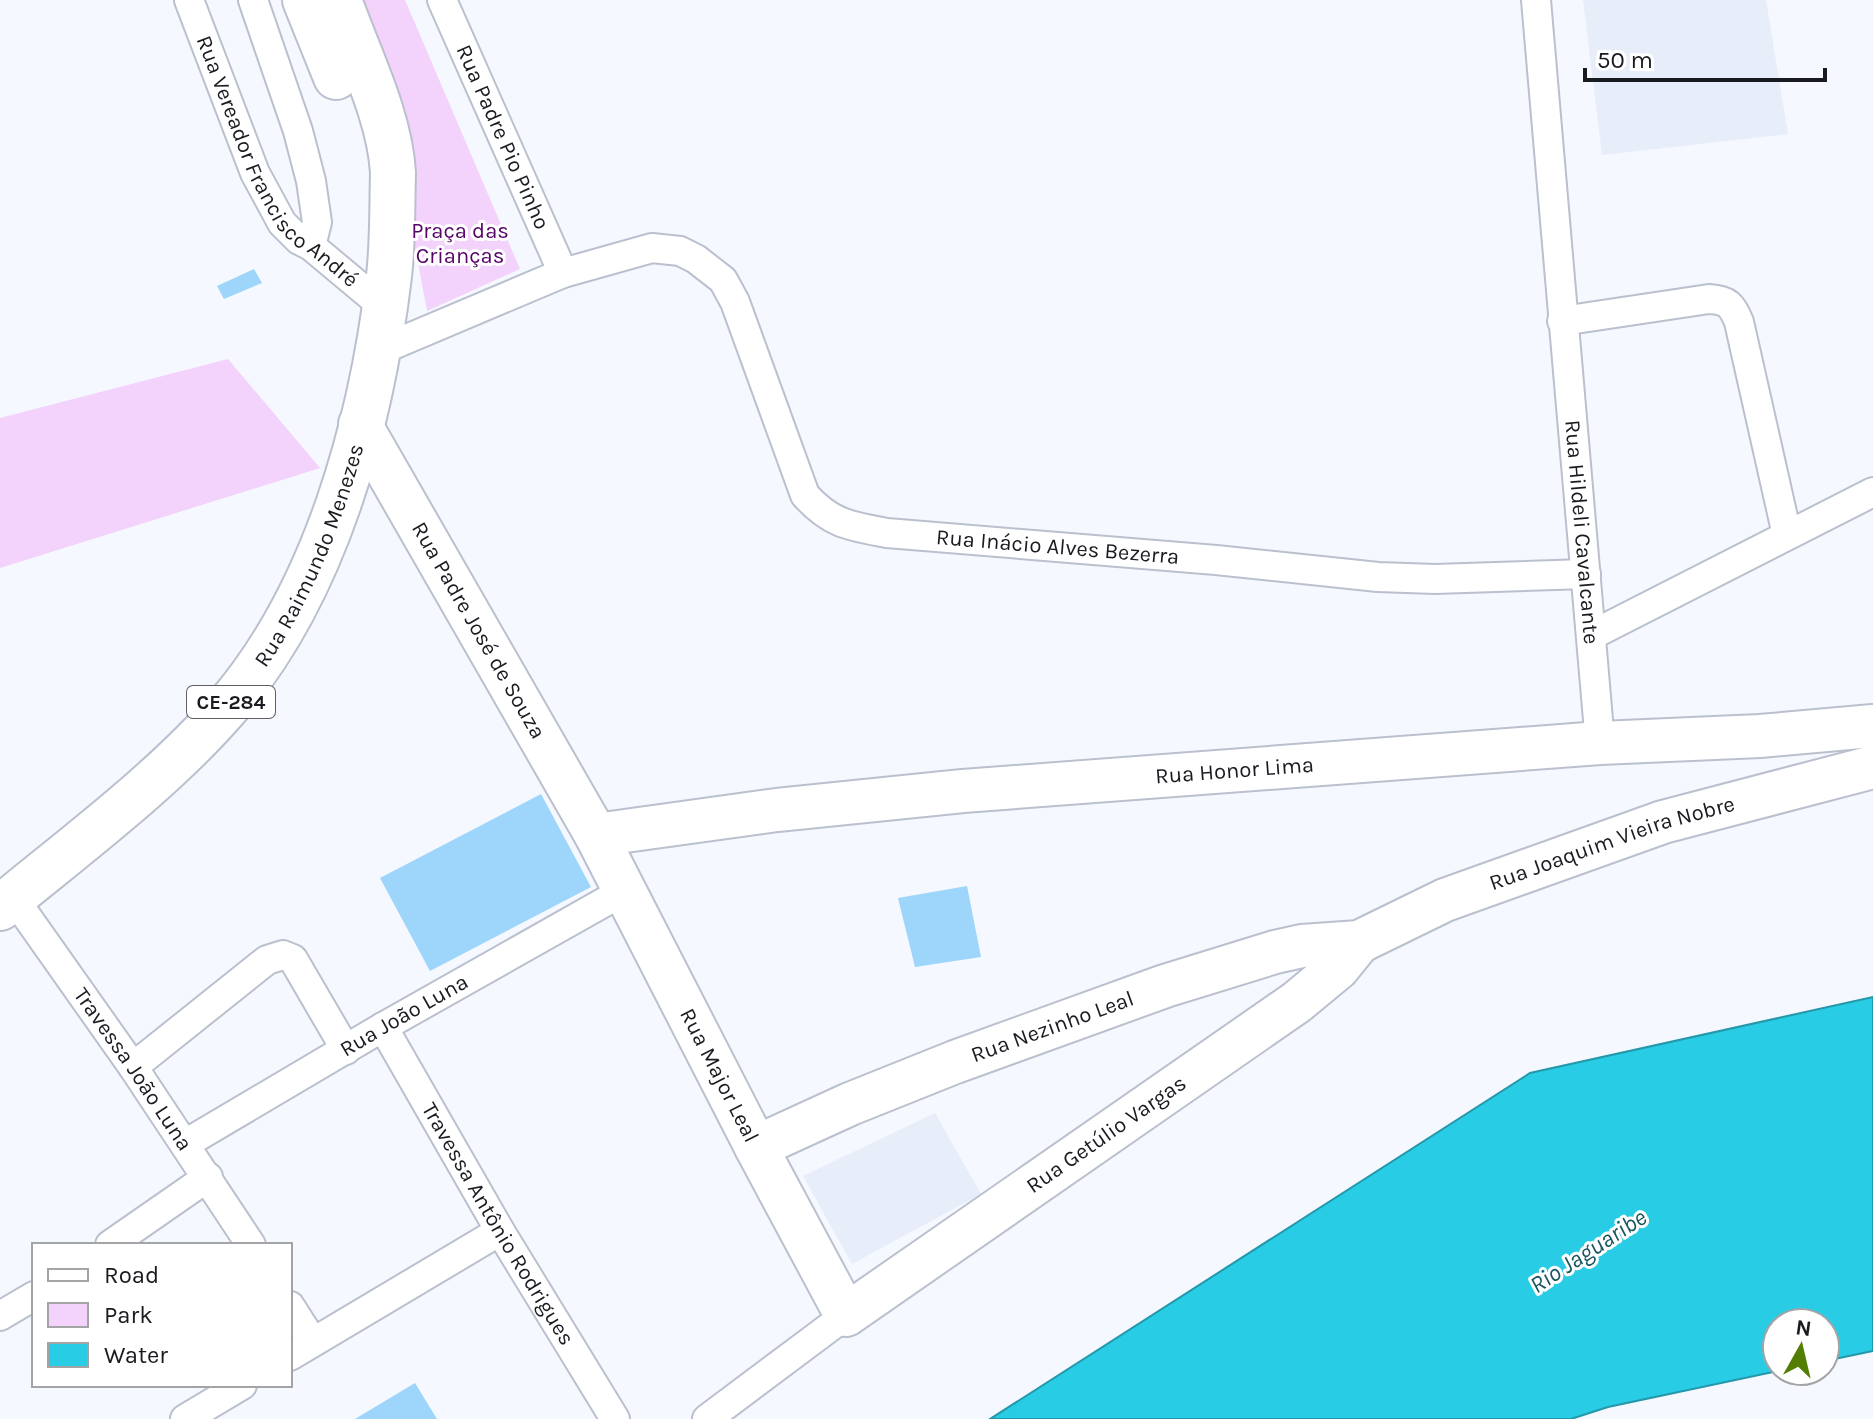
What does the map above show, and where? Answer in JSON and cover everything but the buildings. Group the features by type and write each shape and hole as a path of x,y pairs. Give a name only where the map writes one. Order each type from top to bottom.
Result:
{"main road":[{"path":"305,0 370,166 378,183 391,198"},
{"name":"CE-284","path":"339,0 386,131 393,160 391,244 384,307 360,424"},
{"name":"Rua Padre José de Souza","path":"360,424 596,835"},
{"name":"Rua Raimundo Menezes","path":"6,903 179,758 227,707 270,652 308,582 331,526 360,424"},
{"name":"Rua Honor Lima","path":"596,835 777,810 963,791 1600,743 1760,736 1873,726"},
{"name":"Rua Joaquim Vieira Nobre","path":"1359,942 1445,900 1648,827 1873,767"},
{"name":"Rua Major Leal","path":"596,835 846,1315"},
{"name":"Rua Nezinho Leal","path":"756,1147 850,1104 955,1062 1165,986 1275,952 1302,946 1359,942"},
{"name":"Rua Getúlio Vargas","path":"846,1315 1297,1002 1338,968 1359,942"}],"street":[{"name":"Rua Vereador Francisco André","path":"189,0 255,173 282,223 384,307"},
{"path":"253,0 298,131 311,181 317,222 311,246"},
{"name":"Rua Padre Pio Pinho","path":"442,0 563,273"},
{"name":"Rua Hildeli Cavalcante","path":"1536,0 1600,743"},
{"name":"Rua Inácio Alves Bezerra","path":"563,273 652,248 680,251 723,280 735,302 805,495 821,513 844,525 887,533 1216,560 1366,576 1435,579 1586,574"},
{"path":"376,352 563,273"},
{"path":"1562,321 1709,299 1724,300 1733,306 1787,535"},
{"path":"1592,635 1873,492"},
{"name":"Rua João Luna","path":"185,1144 383,1027 624,891"},
{"name":"Travessa João Luna","path":"6,903 133,1067 250,1243"},
{"path":"133,1067 267,960 283,955 293,959 346,1050"},
{"name":"Travessa Antônio Rodrigues","path":"383,1027 500,1231 615,1419"},
{"path":"113,1243 208,1177"},
{"path":"292,1313 302,1349 500,1231"},
{"path":"0,1316 32,1297"},
{"path":"707,1419 846,1315"},
{"path":"185,1419 239,1387"}],"shaded area":[{"path":"1583,0 1766,0 1788,134 1602,155"},
{"path":"935,1113 981,1194 852,1264 803,1176"}],"green space":[{"name":"Praça das Crianças","path":"354,0 405,0 520,269 427,311 386,90"},
{"path":"228,359 320,468 0,568 0,418"}],"water":[{"name":"Rio Jaguaribe","path":"1873,997 1873,1351 1841,1358 1841,1307 1761,1307 1761,1375 1608,1407 1571,1419 990,1419 1530,1073"}]}
